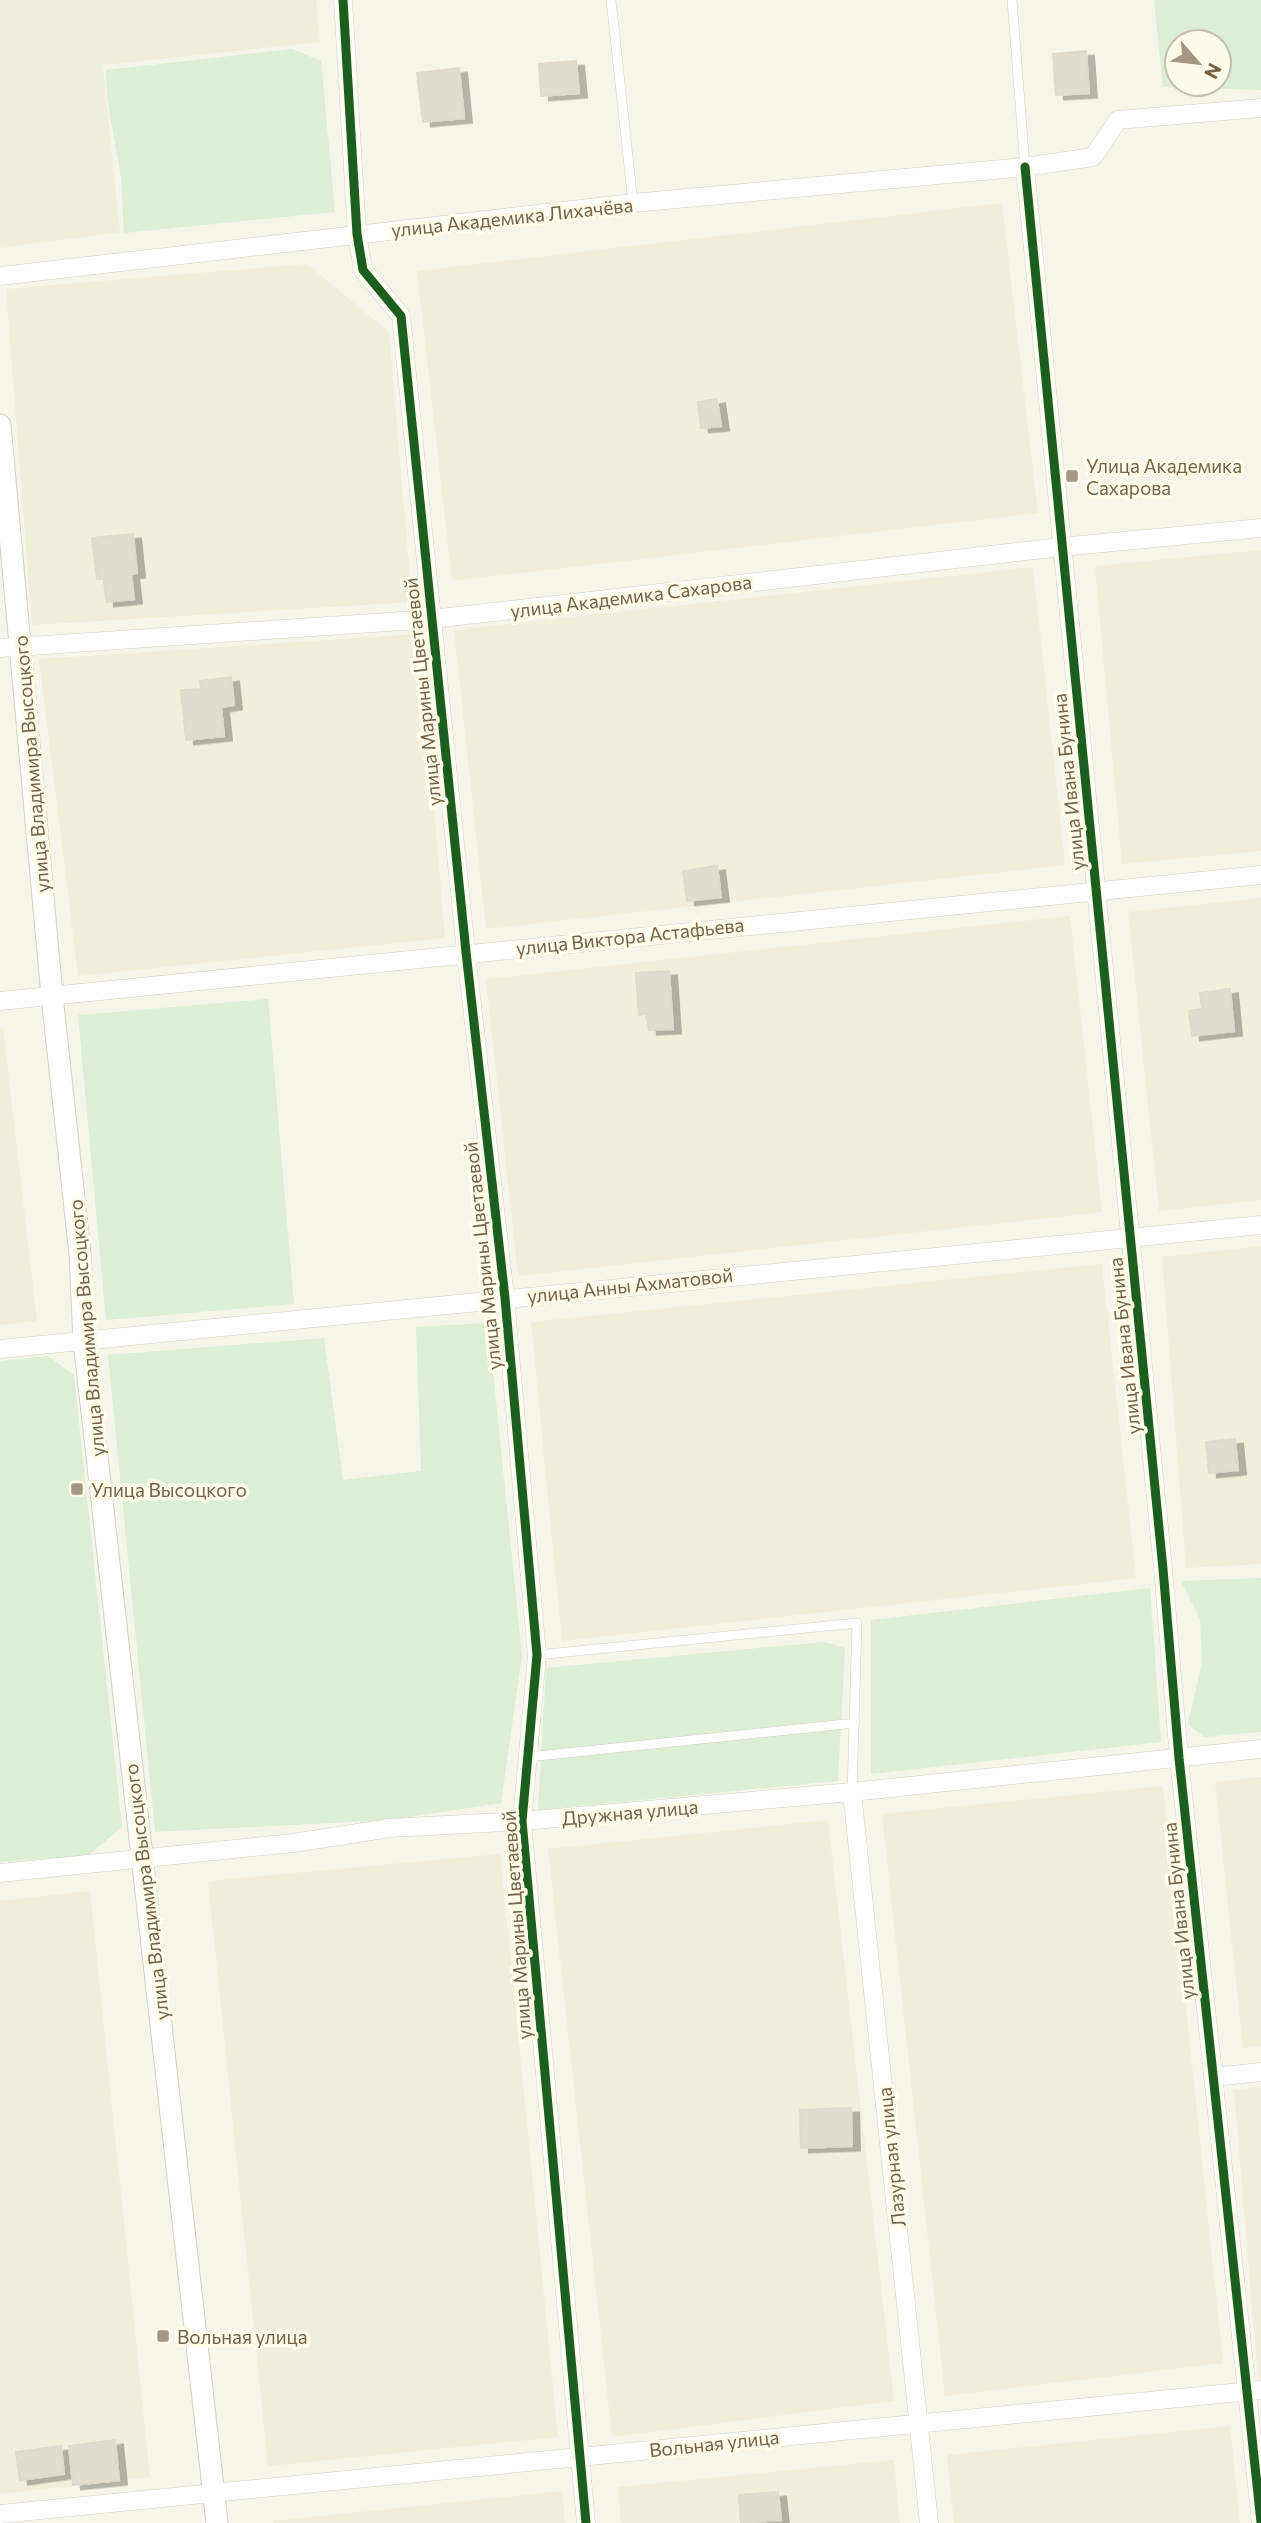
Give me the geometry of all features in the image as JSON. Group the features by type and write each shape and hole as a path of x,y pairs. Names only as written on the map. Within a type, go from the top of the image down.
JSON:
{"street":[{"name":"улица Марины Цветаевой","path":"343,0 357,234 363,270 401,316 466,952 505,1298 537,1655 522,1821 586,2523"},
{"name":"улица Академика Лихачёва","path":"0,276 633,203 1025,167 1093,157 1118,120 1261,108"},
{"name":"улица Ивана Бунина","path":"1025,167 1179,1758 1213,2077 1254,2390 1261,2522"},
{"name":"улица Владимира Высоцкого","path":"0,425 10,647 80,1254 84,1341 109,1545 140,1857 217,2523"},
{"name":"улица Академика Сахарова","path":"10,647 432,619 1061,547 1261,528"},
{"name":"улица Виктора Астафьева","path":"0,1001 1261,874"},
{"name":"улица Анны Ахматовой","path":"0,1349 1261,1225"},
{"name":"Дружная улица","path":"0,1873 293,1843 390,1828 522,1821 852,1792 1261,1749"},
{"name":"Лазурная улица","path":"852,1792 929,2523"},
{"path":"1213,2077 1261,2073"},
{"name":"Вольная улица","path":"0,2514 214,2495 579,2456 1254,2390"}],"lane":[{"path":"611,0 633,203"},
{"path":"1012,0 1025,167"},
{"path":"537,1655 857,1623 852,1792"},
{"path":"528,1757 855,1723"}],"shaded area":[{"path":"0,0 316,0 320,42 103,65 120,232 0,248"},
{"path":"1002,203 1038,513 452,581 417,271"},
{"path":"307,264 389,332 412,602 32,625 6,289"},
{"path":"1261,550 1261,851 1122,864 1095,566"},
{"path":"1033,567 1065,865 486,929 454,630"},
{"path":"419,634 445,938 78,976 39,659"},
{"path":"1261,898 1261,1200 1159,1211 1128,912"},
{"path":"1070,916 1102,1212 518,1276 486,979"},
{"path":"0,1028 3,1028 37,1321 0,1325"},
{"path":"1261,1246 1261,1564 1186,1568 1162,1257"},
{"path":"1102,1264 1136,1578 562,1641 531,1322"},
{"path":"1261,1777 1261,2046 1243,2048 1215,1782"},
{"path":"1163,1786 1223,2363 945,2396 882,1814"},
{"path":"828,1820 894,2401 612,2437 548,1849"},
{"path":"500,1854 558,2437 268,2466 208,1881"},
{"path":"90,1891 150,2477 0,2494 0,1901"},
{"path":"1261,2087 1261,2379 1258,2380 1234,2090"},
{"path":"1230,2426 1240,2523 954,2523 947,2455"},
{"path":"894,2460 900,2523 621,2523 618,2487"},
{"path":"562,2491 565,2523 273,2523 273,2521"}],"green space":[{"path":"1154,0 1261,0 1261,90 1233,89 1233,28 1163,28 1163,87"},
{"path":"292,49 321,61 335,212 124,233 121,178 107,97 106,70"},
{"path":"268,999 294,1304 106,1320 78,1015"},
{"path":"488,1323 522,1655 501,1803 389,1820 155,1832 108,1355 324,1338 343,1480 421,1471 416,1327"},
{"path":"48,1356 74,1375 122,1827 88,1856 0,1862 0,1361"},
{"path":"1261,1578 1261,1732 1204,1737 1188,1724 1202,1662 1200,1619 1181,1581"},
{"path":"1150,1588 1161,1742 871,1774 871,1620"},
{"path":"824,1642 845,1648 838,1781 538,1810 546,1668"}],"building":[{"path":"1086,51 1089,93 1056,95 1053,54"},
{"path":"576,61 579,93 541,96 539,64"},
{"path":"459,68 464,118 423,122 417,73"},
{"path":"717,399 721,426 701,428 698,402"},
{"path":"133,534 137,573 131,574 134,599 106,602 104,579 97,579 92,538"},
{"path":"231,677 234,705 221,707 224,736 186,740 181,690 201,689 200,681"},
{"path":"717,866 721,897 687,901 683,871"},
{"path":"669,971 673,1029 649,1030 647,1014 639,1015 636,973"},
{"path":"1230,989 1234,1031 1192,1036 1189,1011 1202,1009 1200,993"},
{"path":"1235,1439 1238,1470 1209,1473 1206,1442"},
{"path":"851,2108 852,2146 801,2148 800,2110"},
{"path":"115,2440 119,2480 73,2485 69,2446"},
{"path":"61,2446 64,2474 20,2480 16,2452"},
{"path":"778,2492 781,2520 741,2523 739,2495"}],"cycle path":[{"path":"343,0 357,234 363,270 401,316 466,952 505,1298 537,1655 522,1821 586,2523"},
{"path":"1025,167 1163,1569 1179,1758 1261,2522"}],"place":[{"name":"Улица Академика Сахарова","path":"1072,476"},
{"name":"Улица Высоцкого","path":"77,1489"},
{"name":"Вольная улица","path":"163,2336"}]}
